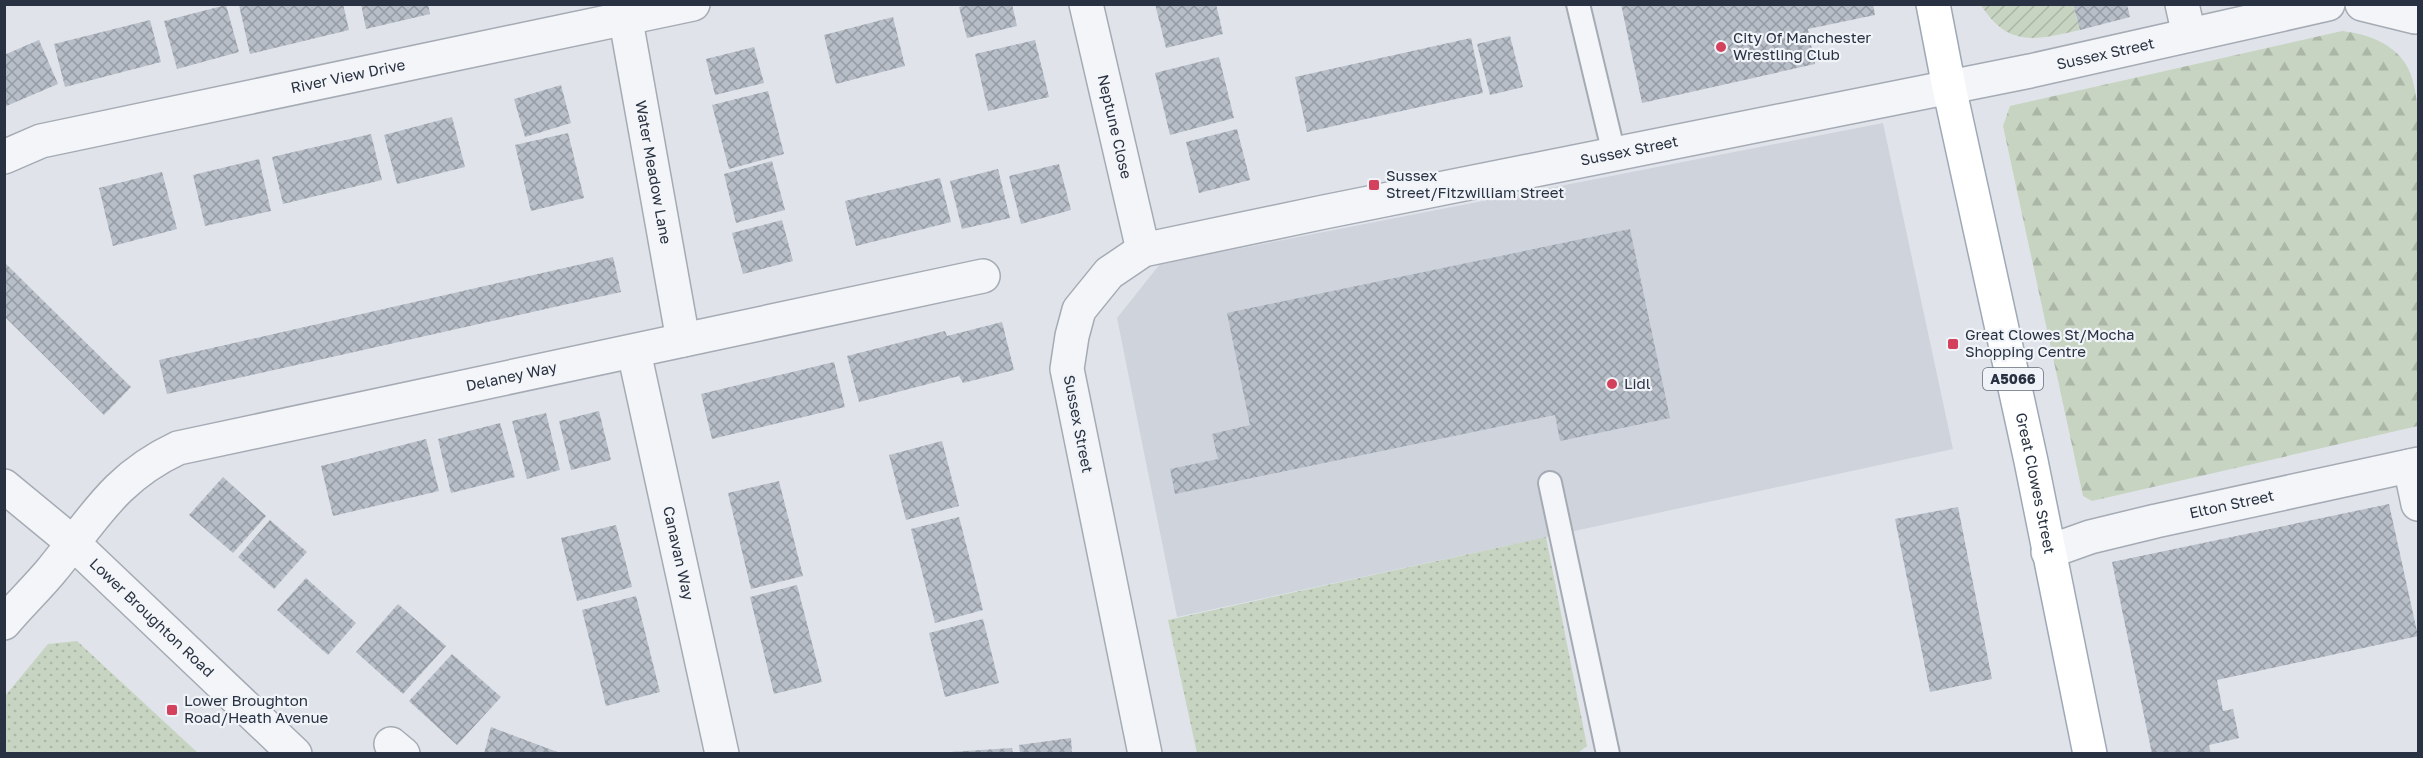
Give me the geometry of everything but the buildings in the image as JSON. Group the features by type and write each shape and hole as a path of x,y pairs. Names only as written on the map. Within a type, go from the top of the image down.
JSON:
{"main road":[{"name":"Great Clowes Street","path":"1933,4 1948,87 1995,291 2090,753"}],"street":[{"name":"River View Drive","path":"4,157 41,141 624,12 693,4"},
{"name":"Neptune Close","path":"1086,4 1143,250"},
{"name":"Sussex Street","path":"1145,753 1067,369 1079,310 1108,273 1143,250 2030,71 2185,20 2328,4"},
{"path":"2362,4 2417,18"},
{"name":"Water Meadow Lane","path":"624,12 683,340"},
{"name":"Delaney Way","path":"4,623 51,571 72,542 127,479 155,459 178,448 983,276"},
{"name":"Canavan Way","path":"634,352 722,753"},
{"path":"2414,465 2418,504"},
{"name":"Elton Street","path":"2048,552 2090,537 2156,521 2414,465"},
{"name":"Lower Broughton Road","path":"4,486 72,542 295,753"}],"lane":[{"path":"1578,4 1614,154"},
{"path":"1550,483 1608,753"}],"shaded area":[{"path":"1883,123 1953,449 1177,617 1117,318 1160,264"}],"green space":[{"path":"1981,5 2073,5 2080,30 2036,38 2024,37 2002,28 1991,19"},
{"path":"2342,31 2374,39 2400,56 2411,75 2418,108 2418,426 2092,501 2083,496 2003,126 2010,106"},
{"path":"1546,537 1587,746 1578,753 1197,753 1168,620"},
{"path":"77,641 198,753 5,753 5,696 48,644"}],"place":[{"name":"City Of Manchester Wrestling Club","path":"1721,47"},
{"name":"Sussex Street/Fitzwilliam Street","path":"1374,185"},
{"name":"Great Clowes St/Mocha Shopping Centre","path":"1953,344"},
{"name":"Lidl","path":"1612,384"},
{"name":"Lower Broughton Road/Heath Avenue","path":"172,710"}]}
